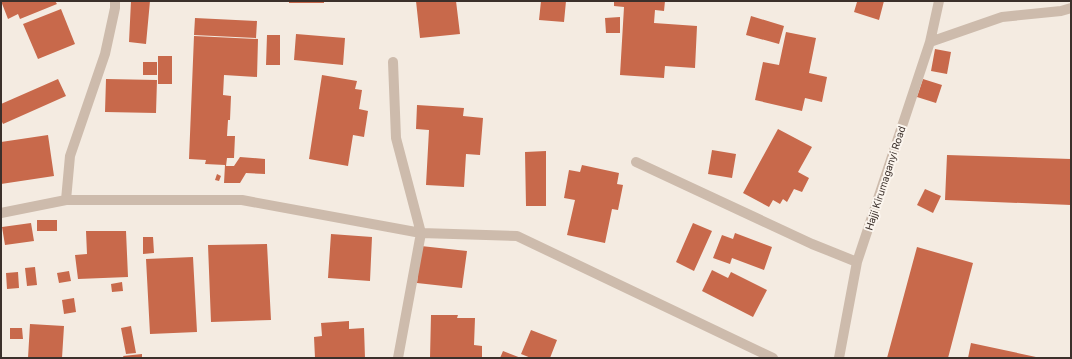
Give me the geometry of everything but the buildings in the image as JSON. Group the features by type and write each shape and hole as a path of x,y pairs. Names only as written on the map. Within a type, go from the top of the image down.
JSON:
{"street":[{"path":"66,200 70,156 105,54 115,8 115,1"},
{"name":"Hajji Kirumaganyi Road","path":"839,358 857,262 930,42 939,1"},
{"path":"930,42 1002,17 1060,11 1071,8"},
{"path":"394,62 396,138 421,233 398,358"},
{"path":"636,162 812,244 857,262"},
{"path":"1,213 66,200 242,200 421,233 517,236 773,358"}]}
